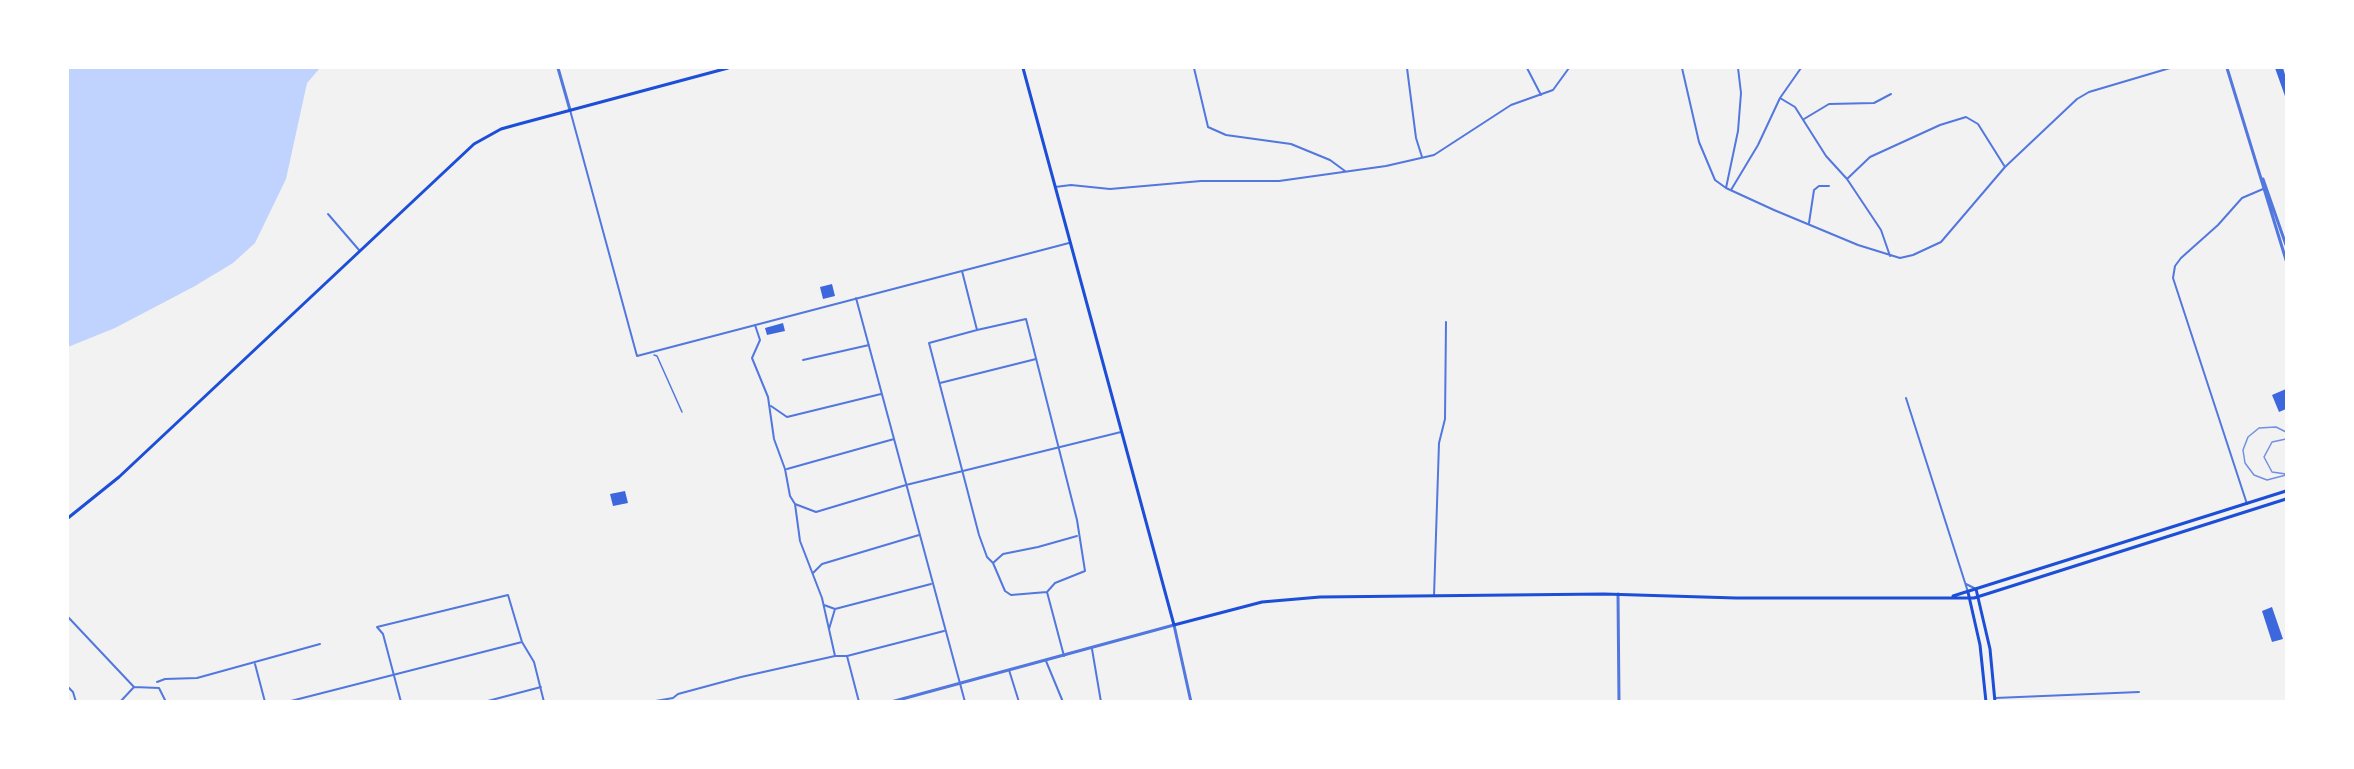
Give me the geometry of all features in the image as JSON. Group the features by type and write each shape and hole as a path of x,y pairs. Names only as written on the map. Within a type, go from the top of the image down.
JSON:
{"main road":[{"path":"68,518 119,477 474,144 501,129 728,68"},
{"path":"1023,68 1174,625 1277,600 1618,594 1736,598 1979,597 2286,499"},
{"path":"1952,597 2286,491"},
{"path":"2247,504 2249,511"},
{"path":"1976,589 1990,649 1995,700"},
{"path":"1968,592 1980,645 1986,702"}],"street":[{"path":"558,68 637,357 1070,242"},
{"path":"1194,68 1208,127 1226,135 1291,144 1330,160 1345,171"},
{"path":"1407,68 1416,138 1422,157"},
{"path":"1527,68 1541,95"},
{"path":"1055,187 1071,185 1110,189 1201,181 1279,181 1386,166 1434,155 1511,105 1541,95 1559,85 1569,68"},
{"path":"1682,68 1699,142 1708,169 1715,180 1730,190 1858,245 1890,256 1913,255 1941,243 2005,167 2077,99 2089,92 2170,68"},
{"path":"1726,188 1738,131 1741,93 1738,68"},
{"path":"1730,190 1758,145 1780,98 1801,68"},
{"path":"2227,68 2286,245"},
{"path":"1804,119 1829,104 1874,103 1891,94"},
{"path":"1780,98 1795,107 1826,156 1847,179 1881,230 1890,256"},
{"path":"1847,179 1870,157 1940,125 1966,117 1978,124 2005,167"},
{"path":"2261,175 2263,189 2286,258"},
{"path":"1809,224 1814,190 1819,186 1829,186"},
{"path":"2263,189 2269,193"},
{"path":"2247,504 2173,278 2175,266 2181,258 2218,225 2242,198 2263,189"},
{"path":"328,214 359,250"},
{"path":"962,271 977,330"},
{"path":"856,298 931,584 965,702"},
{"path":"1026,319 1036,359 1077,520 1085,571 1055,583 1047,592 1011,595 1005,591 993,563 987,557 929,343 1026,319"},
{"path":"1434,596 1439,443 1445,419 1446,322"},
{"path":"755,325 760,340 752,358 765,386 774,439 785,470 790,496 795,504 800,541 824,605 835,656"},
{"path":"803,360 869,345"},
{"path":"654,355 657,356 682,412"},
{"path":"940,383 1036,359"},
{"path":"770,406 787,417 882,394"},
{"path":"1906,398 1968,592"},
{"path":"795,504 816,512 906,485 1121,432"},
{"path":"785,470 894,440"},
{"path":"812,573 822,564 919,535"},
{"path":"993,563 1003,554 1038,548 1078,535"},
{"path":"824,605 835,609 931,584"},
{"path":"1966,584 1976,589"},
{"path":"1047,592 1064,656"},
{"path":"1618,594 1619,702"},
{"path":"401,702 382,634 377,627 508,595 522,642 534,662 544,702"},
{"path":"828,630 835,609"},
{"path":"68,617 134,687 159,688 166,702"},
{"path":"891,702 1174,625 1191,702"},
{"path":"650,702 673,700 730,680 835,656 847,656 944,631"},
{"path":"287,702 522,642"},
{"path":"157,682 165,679 197,678 255,664 320,644"},
{"path":"1092,649 1101,702"},
{"path":"847,656 859,702"},
{"path":"1046,661 1063,702"},
{"path":"255,664 265,702"},
{"path":"1009,670 1019,702"},
{"path":"68,687 76,702"},
{"path":"120,702 134,687"},
{"path":"484,702 541,687"},
{"path":"1995,700 2139,692"}],"water":[{"path":"68,68 320,68 307,83 286,179 255,243 233,263 195,286 115,328 68,347"}],"building":[{"path":"2275,68 2283,68 2286,78 2286,99"},
{"path":"832,284 835,296 823,299 820,287"},
{"path":"783,323 785,331 767,335 765,328"},
{"path":"2286,389 2286,409 2279,412 2272,395"},
{"path":"625,491 628,503 613,506 610,494"},
{"path":"2272,607 2283,639 2272,642 2262,611"}],"tram line":[{"path":"2286,432 2276,427 2259,428 2248,437 2243,450 2245,463 2254,475 2267,480 2286,475"},
{"path":"2286,439 2272,442 2264,457 2272,472 2286,474"}]}
